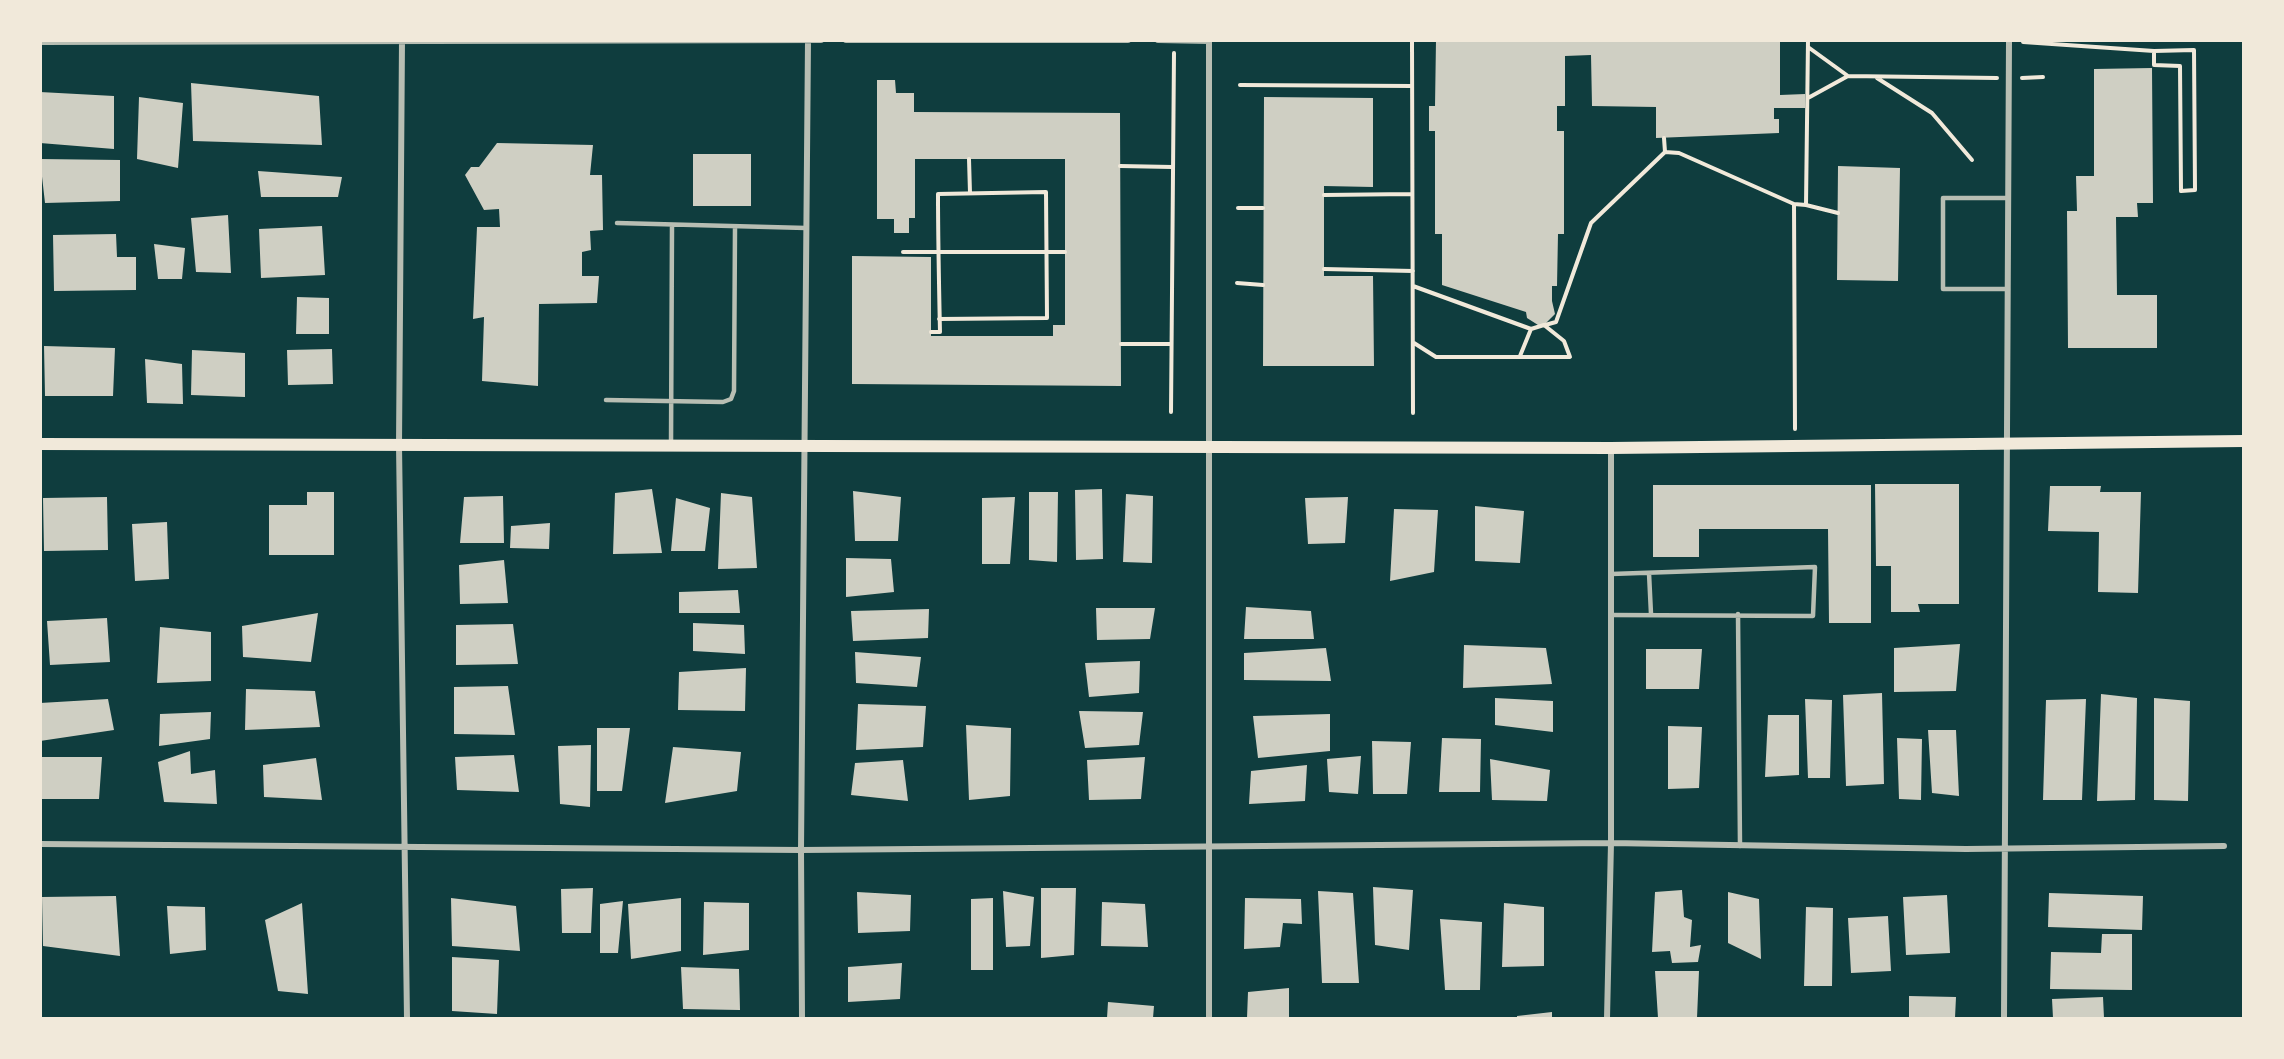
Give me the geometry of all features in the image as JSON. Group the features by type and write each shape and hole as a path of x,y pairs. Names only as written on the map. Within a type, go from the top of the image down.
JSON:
{"main road":[{"path":"40,444 805,444 1611,448 2244,441"}],"street":[{"path":"40,42 820,40"},
{"path":"846,40 1128,40"},
{"path":"1158,40 1209,41 1208,446 1211,848 1209,1018"},
{"path":"402,41 399,445 407,1018"},
{"path":"802,1018 801,850 808,41"},
{"path":"2004,1018 2009,41"},
{"path":"1607,1018 1611,843 1611,448"},
{"path":"40,844 406,849 801,850 1611,843 2006,848 2224,846"}],"lane":[{"path":"2008,198 1943,198 1943,289 2008,289"},
{"path":"617,223 735,228 806,228"},
{"path":"671,445 672,225"},
{"path":"606,400 671,403 723,402 731,399 734,391 735,228"},
{"path":"1611,574 1815,567 1813,616 1611,615"},
{"path":"1649,573 1651,614"},
{"path":"1738,614 1740,846"}],"path":[{"path":"1412,40 1413,412"},
{"path":"1806,205 1808,40"},
{"path":"1171,412 1174,41"},
{"path":"2009,41 2154,51 2194,50 2195,190 2181,191 2180,66 2154,65 2154,51"},
{"path":"1808,47 1848,76"},
{"path":"1808,98 1848,76 2043,77"},
{"path":"1876,77 1932,113 1972,160"},
{"path":"1240,85 1412,86"},
{"path":"1664,138 1665,152"},
{"path":"1413,286 1531,329 1556,322 1591,223 1665,152 1679,153 1794,204 1838,213"},
{"path":"969,159 970,194"},
{"path":"1120,166 1172,167"},
{"path":"931,332 940,332 939,319 938,252 938,194 1046,192 1047,318 939,319"},
{"path":"1324,195 1411,195"},
{"path":"1794,204 1795,446"},
{"path":"1238,208 1263,208"},
{"path":"903,252 1065,252"},
{"path":"1324,269 1413,271"},
{"path":"1237,283 1263,285"},
{"path":"1413,343 1436,357 1570,357 1564,341 1544,325"},
{"path":"1520,356 1531,329"},
{"path":"1121,344 1171,344"}],"building":[{"path":"1436,40 1780,40 1780,95 1805,94 1805,108 1774,108 1774,119 1779,119 1779,133 1656,138 1656,107 1592,106 1591,55 1565,56 1565,106 1557,106 1557,131 1564,131 1564,234 1558,234 1557,286 1552,286 1555,314 1544,325 1538,325 1527,318 1526,312 1442,285 1442,234 1435,234 1435,131 1429,131 1429,106 1435,106"},
{"path":"2152,68 2153,203 2137,203 2138,217 2116,217 2117,295 2157,295 2157,348 2068,348 2067,211 2077,211 2076,176 2094,176 2094,69"},
{"path":"877,80 895,80 896,93 914,93 914,112 1120,113 1121,386 852,384 852,256 931,257 931,336 1053,336 1053,325 1065,325 1065,159 915,159 915,218 909,218 909,233 894,233 894,219 877,219"},
{"path":"191,83 319,96 322,145 193,141"},
{"path":"40,92 114,96 114,149 40,143"},
{"path":"139,97 183,103 178,168 137,159"},
{"path":"1264,97 1373,98 1373,187 1324,186 1324,276 1373,276 1374,366 1263,366"},
{"path":"497,143 593,145 590,175 602,175 603,230 590,231 591,250 582,252 582,276 599,276 597,303 539,304 538,386 482,381 484,317 473,319 477,227 500,227 499,209 484,210 465,175 471,167 479,167"},
{"path":"693,154 751,154 751,206 693,206"},
{"path":"40,159 120,160 120,201 45,203"},
{"path":"1838,166 1900,168 1898,281 1837,280"},
{"path":"258,171 342,177 338,197 261,197"},
{"path":"228,215 231,273 196,272 191,218"},
{"path":"322,226 325,275 261,278 259,229"},
{"path":"116,234 117,257 136,257 136,290 54,291 53,235"},
{"path":"154,244 185,248 182,279 158,279"},
{"path":"297,297 329,298 329,334 296,334"},
{"path":"44,346 115,348 113,396 45,396"},
{"path":"332,349 333,384 288,385 287,350"},
{"path":"192,350 245,353 245,397 191,395"},
{"path":"145,359 182,364 183,404 147,403"},
{"path":"1875,484 1959,484 1959,604 1918,604 1920,612 1891,612 1891,566 1876,566"},
{"path":"1653,485 1871,485 1871,623 1829,623 1828,529 1699,529 1699,557 1653,557"},
{"path":"2050,486 2101,486 2100,492 2141,492 2138,593 2098,592 2099,532 2048,531"},
{"path":"652,489 662,553 613,554 615,493"},
{"path":"1102,489 1103,559 1076,560 1075,490"},
{"path":"853,491 901,497 898,541 855,541"},
{"path":"307,492 334,492 334,555 269,555 269,505 307,505"},
{"path":"1029,492 1058,492 1057,562 1029,560"},
{"path":"721,493 752,497 757,568 718,569"},
{"path":"1126,494 1153,496 1152,563 1123,562"},
{"path":"503,496 504,543 460,543 464,497"},
{"path":"107,497 108,550 44,551 43,498"},
{"path":"1015,497 1010,564 982,564 982,498"},
{"path":"1348,497 1345,543 1308,544 1305,498"},
{"path":"676,498 710,508 705,551 671,551"},
{"path":"1475,506 1524,511 1520,563 1475,561"},
{"path":"1394,509 1438,510 1434,572 1390,581"},
{"path":"167,522 169,579 135,581 132,524"},
{"path":"550,523 549,549 510,548 511,526"},
{"path":"846,558 891,559 894,592 846,597"},
{"path":"504,560 508,603 460,604 459,565"},
{"path":"738,590 740,613 679,613 679,592"},
{"path":"1246,607 1311,611 1314,639 1244,639"},
{"path":"1096,608 1155,608 1150,639 1097,640"},
{"path":"929,609 928,638 853,641 851,611"},
{"path":"318,613 311,662 243,657 242,626"},
{"path":"107,618 110,662 50,665 47,621"},
{"path":"693,623 744,625 745,654 693,651"},
{"path":"513,624 518,664 456,665 456,625"},
{"path":"160,627 211,632 211,681 157,683"},
{"path":"1960,644 1956,691 1894,692 1894,648"},
{"path":"1464,645 1546,648 1552,684 1463,688"},
{"path":"1326,648 1331,681 1244,680 1244,653"},
{"path":"1646,649 1702,649 1699,689 1646,689"},
{"path":"855,652 921,657 917,687 856,683"},
{"path":"1140,661 1139,693 1089,697 1085,663"},
{"path":"746,668 745,711 678,710 679,672"},
{"path":"508,686 515,735 454,734 454,687"},
{"path":"246,689 315,691 320,727 245,730"},
{"path":"1882,693 1884,784 1846,786 1843,695"},
{"path":"2101,694 2137,698 2135,800 2097,801"},
{"path":"1495,698 1553,701 1553,732 1495,725"},
{"path":"2154,698 2190,701 2188,801 2154,800"},
{"path":"108,699 114,730 40,741 40,703"},
{"path":"1805,699 1832,700 1830,778 1808,778"},
{"path":"2086,699 2082,800 2043,800 2046,700"},
{"path":"858,704 926,706 923,747 856,750"},
{"path":"1079,711 1143,712 1139,745 1085,748"},
{"path":"211,712 210,739 159,746 160,714"},
{"path":"1330,714 1330,751 1258,758 1253,716"},
{"path":"1768,715 1799,715 1799,775 1765,777"},
{"path":"966,725 1011,728 1010,796 969,800"},
{"path":"1668,726 1702,727 1699,788 1668,789"},
{"path":"597,728 630,728 622,791 597,791"},
{"path":"1928,730 1956,730 1959,796 1932,793"},
{"path":"1442,738 1481,739 1480,792 1439,792"},
{"path":"1897,738 1922,739 1921,800 1899,799"},
{"path":"1372,741 1411,742 1407,794 1373,794"},
{"path":"591,745 590,807 560,804 558,746"},
{"path":"673,747 741,752 737,791 665,803"},
{"path":"190,751 191,774 215,770 217,804 164,802 158,762"},
{"path":"514,755 519,792 457,790 455,757"},
{"path":"1361,756 1358,794 1329,792 1327,759"},
{"path":"41,757 102,757 99,799 40,799"},
{"path":"1145,757 1141,799 1089,800 1087,760"},
{"path":"316,758 322,800 264,797 263,765"},
{"path":"1490,759 1550,770 1547,801 1492,800"},
{"path":"903,760 908,801 851,795 855,763"},
{"path":"1307,765 1305,801 1249,804 1251,771"},
{"path":"1373,887 1413,890 1409,950 1375,945"},
{"path":"593,888 591,933 562,933 561,889"},
{"path":"1041,888 1076,888 1074,955 1041,958"},
{"path":"1682,890 1684,917 1692,920 1690,947 1701,945 1698,962 1672,963 1670,951 1652,952 1655,892"},
{"path":"1003,891 1034,897 1030,946 1006,947"},
{"path":"1318,891 1353,893 1359,983 1322,983"},
{"path":"857,892 911,895 910,931 858,933"},
{"path":"1728,892 1759,899 1761,959 1728,943"},
{"path":"2049,893 2143,896 2142,930 2048,927"},
{"path":"1947,895 1950,953 1906,955 1903,897"},
{"path":"116,896 120,956 43,946 42,897"},
{"path":"451,898 516,906 520,951 452,946"},
{"path":"681,898 681,951 631,959 628,904"},
{"path":"993,898 993,970 971,970 971,899"},
{"path":"1245,898 1301,899 1302,924 1283,923 1280,947 1244,949"},
{"path":"623,901 618,953 600,953 600,904"},
{"path":"704,902 749,903 749,950 703,955"},
{"path":"1102,902 1145,904 1148,947 1101,946"},
{"path":"302,903 308,994 278,991 265,920"},
{"path":"1504,903 1544,907 1544,966 1502,967"},
{"path":"167,906 205,907 206,950 170,954"},
{"path":"1806,907 1833,908 1832,986 1804,986"},
{"path":"1888,916 1891,971 1851,973 1848,918"},
{"path":"1440,919 1482,922 1480,990 1445,990"},
{"path":"2102,934 2132,934 2132,990 2050,989 2051,952 2101,953"},
{"path":"452,957 499,960 497,1014 452,1011"},
{"path":"902,963 900,999 848,1002 848,967"},
{"path":"681,967 739,969 740,1010 683,1009"},
{"path":"1655,971 1699,971 1697,1018 1658,1018"},
{"path":"1289,988 1289,1018 1247,1018 1248,992"},
{"path":"1909,996 1956,997 1955,1018 1909,1018"},
{"path":"2103,997 2104,1018 2053,1018 2052,999"},
{"path":"1108,1002 1154,1006 1153,1018 1107,1018"},
{"path":"1552,1012 1552,1018 1517,1018 1517,1016"}]}
